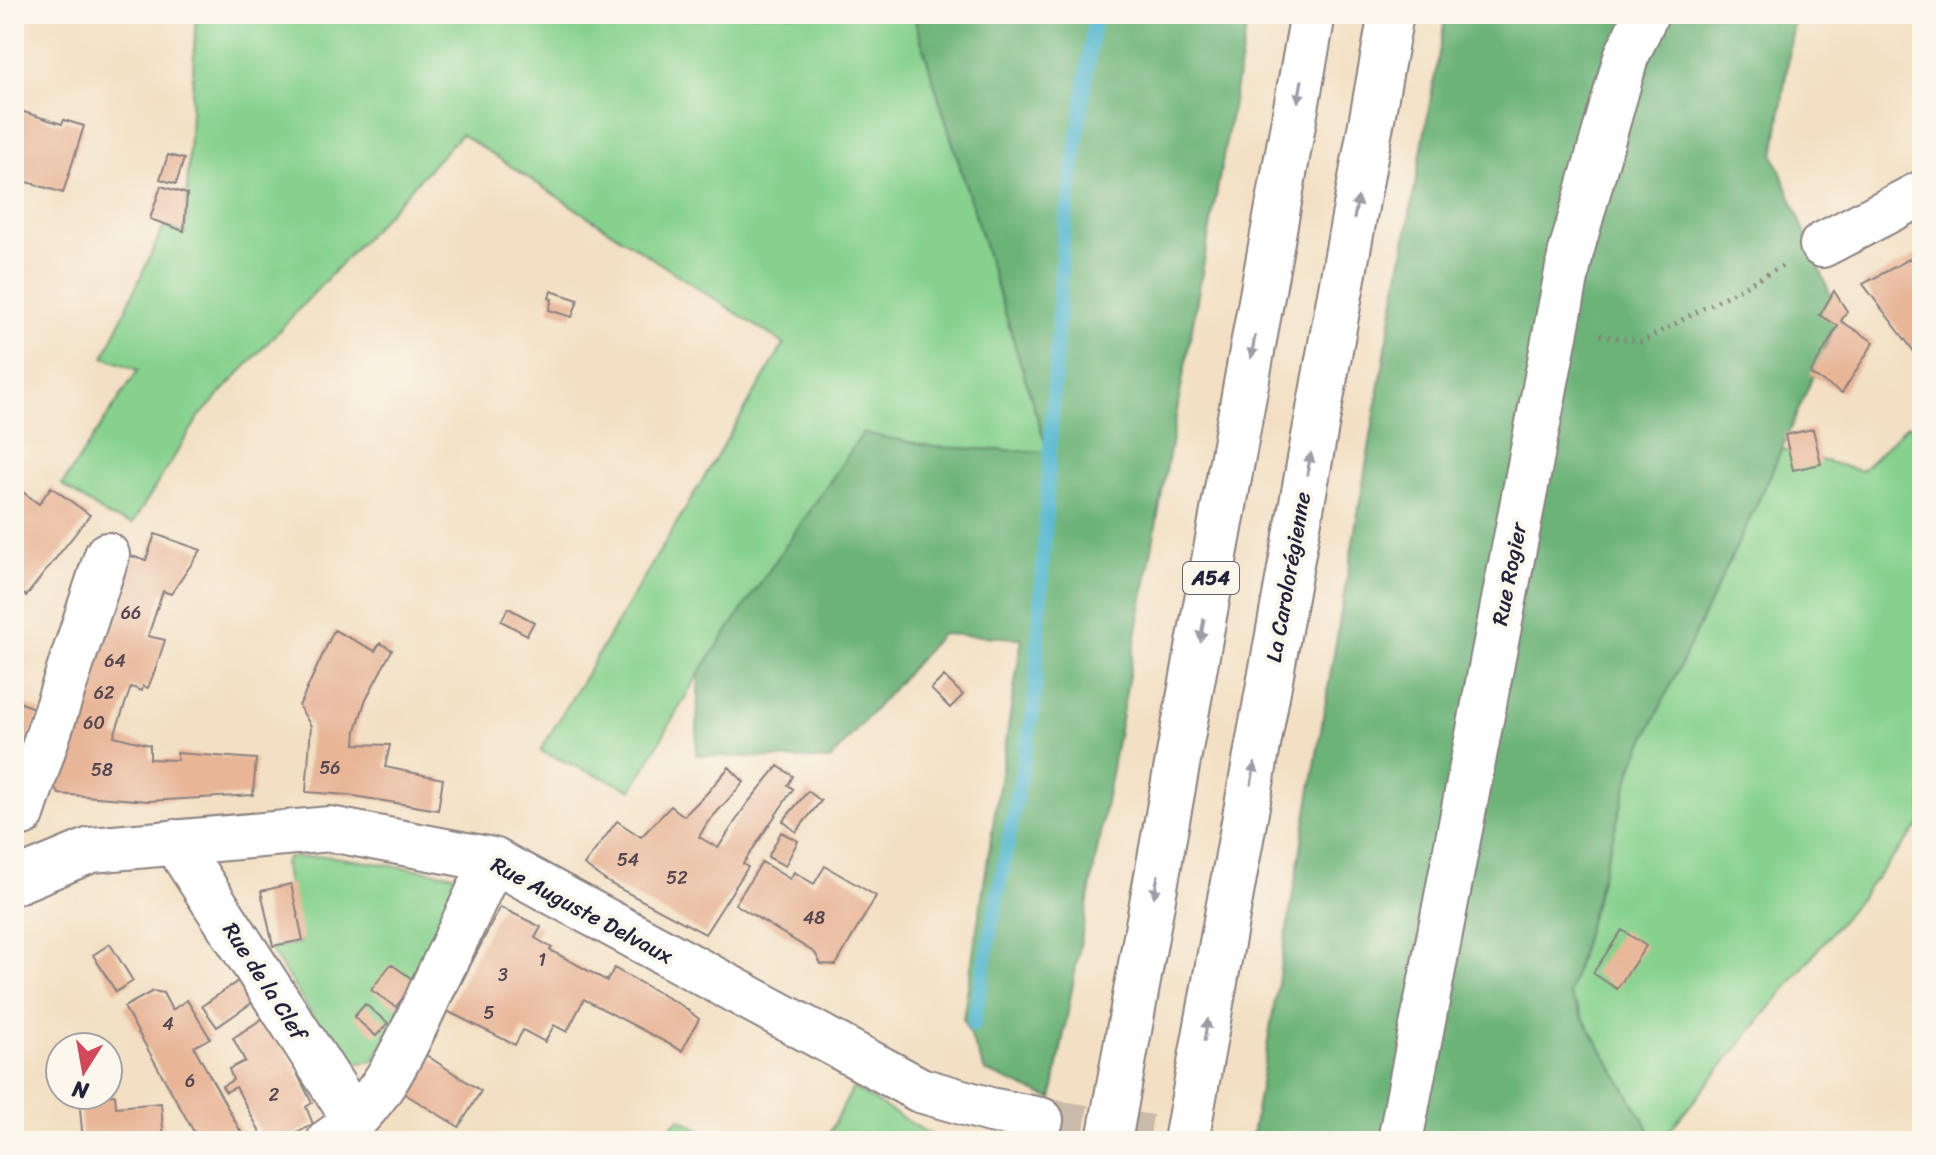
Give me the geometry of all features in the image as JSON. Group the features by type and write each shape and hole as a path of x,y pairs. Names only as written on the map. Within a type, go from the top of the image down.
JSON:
{"main road":[{"name":"A54","path":"1109,1141 1313,14"},
{"name":"La Carolorégienne","path":"1186,1141 1391,14"},
{"name":"Rue Rogier","path":"1400,1141 1571,252 1626,57 1646,14"},
{"path":"1822,245 1922,193"},
{"name":"Rue Auguste Delvaux","path":"91,850 61,840 18,812 107,555"},
{"name":"Rue Auguste Delvaux","path":"14,882 91,850 330,829 493,860 920,1090 990,1110 1041,1120"},
{"name":"Rue de la Clef","path":"175,842 342,1131 387,1080 406,1046 493,860"}],"path":[{"path":"1556,327 1641,342 1822,245"}],"green space":[{"path":"196,14 913,14 1048,453 934,447 863,433 699,673 632,790 540,751 784,344 461,134 199,417 132,524 108,516 62,485 138,370 104,357 164,226 185,233"},
{"path":"913,14 1249,14 1052,1099 985,1071 963,1019 1022,638 941,634 830,760 696,755 699,673 863,433 934,447 1048,452"},
{"path":"1446,14 1795,14 1774,156 1839,316 1766,485 1633,764 1569,994 1656,1141 1251,1141"},
{"path":"1908,425 1922,430 1922,822 1661,1141 1656,1141 1569,994 1633,764 1781,449 1861,471"},
{"path":"327,856 457,875 465,885 374,1061 359,1063 345,1058 318,1024 270,949 300,943 284,864 287,858"},
{"path":"853,1088 939,1140 939,1141 825,1141"},
{"path":"680,1118 718,1141 655,1141"}],"building":[{"path":"14,109 62,124 64,120 84,126 63,193 14,178"},
{"path":"168,155 184,159 176,184 160,179"},
{"path":"161,186 187,194 184,231 150,219"},
{"path":"1922,252 1922,362 1863,284"},
{"path":"551,291 578,300 572,317 549,310"},
{"path":"1834,291 1847,311 1841,321 1874,342 1842,393 1810,374 1838,326 1820,315"},
{"path":"1813,429 1821,464 1793,470 1785,435"},
{"path":"16,487 39,504 51,487 90,515 26,596 14,587"},
{"path":"155,534 201,550 171,594 163,591 148,636 165,640 157,665 148,688 143,686 142,691 131,687 114,736 150,745 150,759 177,760 177,753 256,759 253,795 148,801 59,794 51,781 127,555 146,560"},
{"path":"508,608 534,622 527,635 501,621"},
{"path":"334,630 375,651 380,643 392,650 366,699 355,744 390,745 385,767 443,779 438,810 348,795 306,792 311,726 299,706"},
{"path":"944,676 963,695 950,708 931,689"},
{"path":"19,702 41,711 14,770 14,715"},
{"path":"778,766 793,776 788,785 793,789 743,864 748,867 705,934 609,883 584,865 617,821 641,837 671,806 684,816 729,767 744,782 707,823 699,837 718,848 746,805"},
{"path":"808,791 821,801 796,832 783,821"},
{"path":"781,832 798,841 785,866 768,857"},
{"path":"762,862 790,879 794,872 814,884 825,866 876,896 836,965 821,964 815,953 735,904"},
{"path":"291,884 303,940 273,946 261,891"},
{"path":"500,907 541,927 535,938 552,948 550,950 607,981 614,968 684,1007 699,1019 682,1051 584,999 567,1032 554,1025 545,1042 523,1030 515,1045 447,1011"},
{"path":"1622,930 1646,946 1617,989 1593,973"},
{"path":"110,944 133,981 116,992 93,955"},
{"path":"391,964 415,981 396,1007 371,990"},
{"path":"241,979 256,1000 217,1027 202,1006"},
{"path":"153,991 163,993 172,1010 187,1000 210,1038 194,1047 246,1141 199,1141 124,1007"},
{"path":"365,1004 388,1023 376,1036 354,1017"},
{"path":"268,1015 312,1103 306,1107 313,1124 282,1141 265,1141 236,1087 226,1092 222,1086 233,1080 229,1069 245,1061 233,1038"},
{"path":"423,1053 481,1091 459,1127 400,1091"},
{"path":"161,1103 164,1141 83,1141 80,1111 124,1111 124,1106"}],"waterway":[{"path":"973,1025 1034,706 1063,242 1095,14"}],"tunnel":[{"path":"1041,1120 1177,1141"}]}
